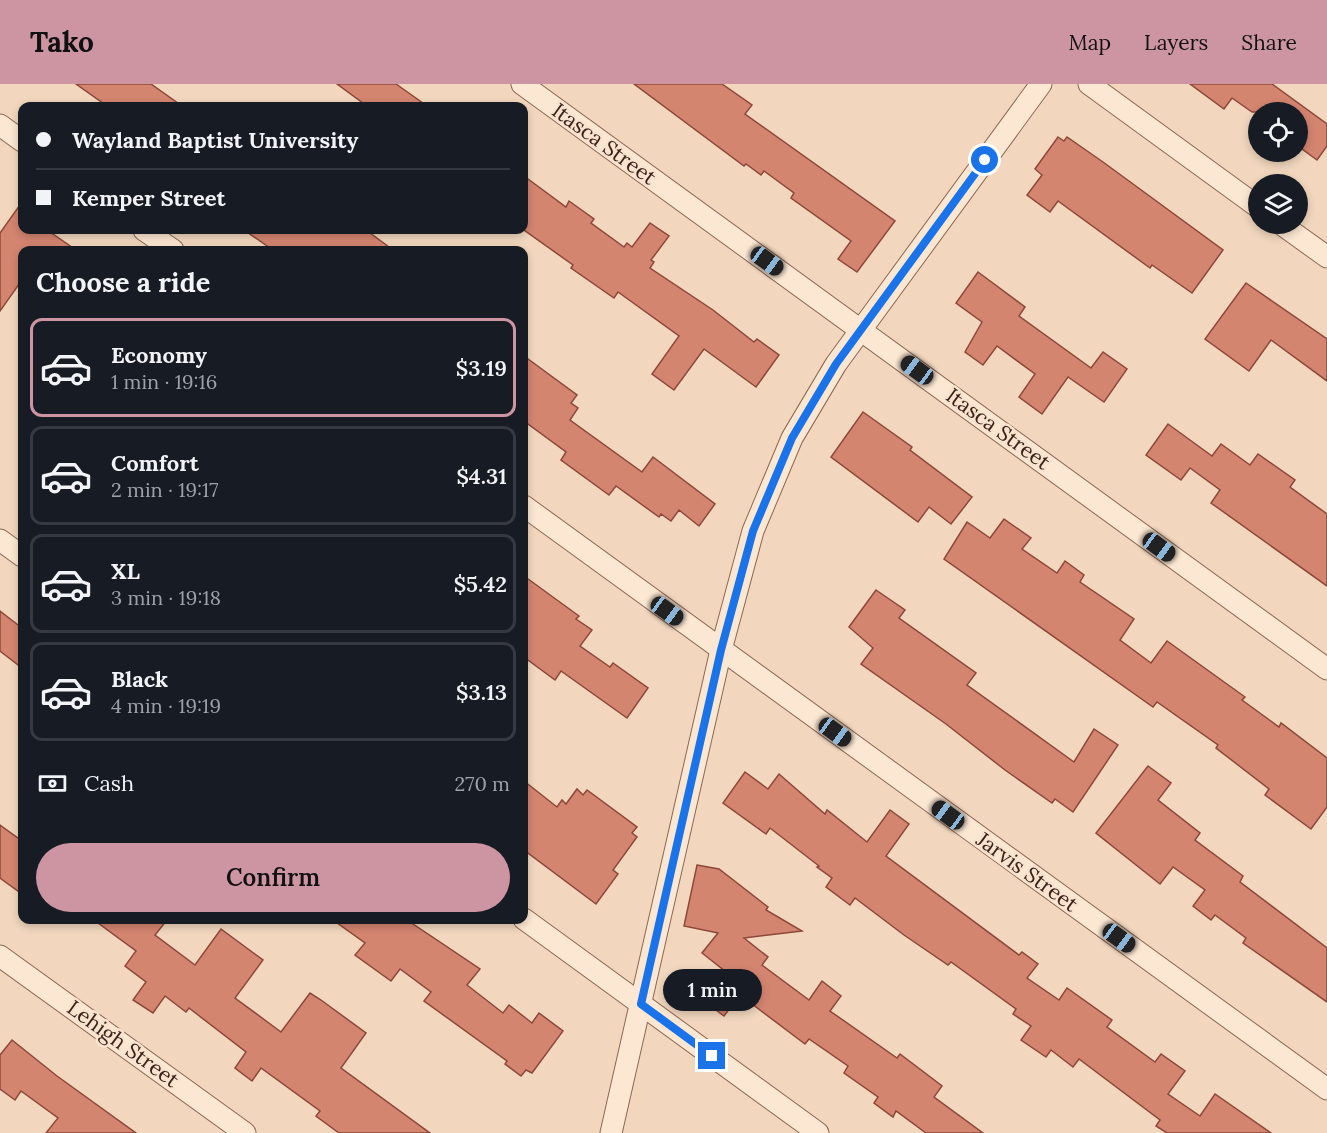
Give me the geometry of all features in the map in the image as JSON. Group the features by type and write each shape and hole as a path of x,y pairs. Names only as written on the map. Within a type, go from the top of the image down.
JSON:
{"street":[{"name":"Itasca Street","path":"522,84 1327,669"},
{"path":"611,1133 721,650 753,531 792,438 836,364 1041,84"},
{"path":"1089,84 1248,200"},
{"path":"0,124 18,138"},
{"path":"150,234 167,246"},
{"path":"1295,234 1327,257"},
{"name":"Jarvis Street","path":"528,509 1327,1089"},
{"path":"0,540 18,553"},
{"path":"528,922 818,1133"},
{"name":"Lehigh Street","path":"0,956 245,1133"}],"building":[{"path":"76,84 151,84 176,102 101,102"},
{"path":"337,84 396,84 421,102 362,102"},
{"path":"634,84 722,84 752,105 745,114 895,221 857,272 838,259 851,241 791,198 794,193 764,171 761,175 746,164 744,166"},
{"path":"1190,84 1272,84 1297,102 1248,102 1248,109 1232,98 1224,109"},
{"path":"1308,110 1327,124 1327,146 1317,160 1308,153"},
{"path":"1058,137 1064,141 1067,137 1223,250 1192,293 1152,265 1150,268 1058,201 1050,212 1027,195 1042,175 1035,169"},
{"path":"528,179 566,207 569,201 594,219 591,223 624,247 627,243 632,247 650,223 669,236 651,260 654,262 650,268 713,310 754,342 757,339 779,355 756,387 704,349 674,390 652,374 679,336 618,292 614,298 571,268 573,265 528,233"},
{"path":"18,208 18,234 53,234 70,246 18,246 18,286 0,311 0,233"},
{"path":"250,234 371,234 388,246 267,246"},
{"path":"978,272 1025,307 1019,316 1091,368 1103,352 1127,369 1104,402 1068,377 1042,414 1019,397 1035,374 997,346 983,365 965,352 982,322 956,303"},
{"path":"1246,283 1327,339 1327,381 1271,340 1249,371 1205,339"},
{"path":"528,359 577,395 571,403 578,408 570,420 642,472 653,457 715,504 699,526 679,510 671,521 661,514 659,517 616,486 609,495 561,460 566,452 528,424"},
{"path":"863,412 912,447 910,450 972,497 951,524 929,507 918,522 831,457"},
{"path":"1168,424 1212,456 1221,444 1250,465 1258,454 1295,480 1290,487 1327,514 1327,586 1211,503 1220,490 1190,468 1181,480 1146,455"},
{"path":"1004,519 1031,538 1022,549 1057,573 1065,561 1084,575 1080,582 1134,619 1120,640 1151,663 1167,641 1245,697 1242,700 1279,727 1281,723 1327,758 1327,807 1311,829 1265,795 1269,789 1216,748 1218,745 1157,702 1153,707 944,559 967,522 990,538"},
{"path":"528,579 579,616 576,619 592,630 580,646 610,667 613,663 648,688 627,718 561,671 555,680 528,660"},
{"path":"876,590 905,610 899,618 976,673 967,685 1074,762 1094,729 1118,745 1073,812 1055,799 1052,803 861,664 873,648 849,627"},
{"path":"0,611 18,625 18,665 0,651"},
{"path":"1148,766 1171,783 1158,800 1200,833 1195,840 1243,876 1240,882 1327,948 1327,1002 1243,943 1246,938 1215,915 1211,920 1193,906 1205,890 1173,867 1160,884 1096,833"},
{"path":"745,772 768,789 779,774 825,814 827,810 867,842 890,810 909,824 886,856 1019,955 1022,952 1038,964 1027,978 1059,1000 1067,988 1112,1020 1107,1027 1155,1062 1161,1054 1185,1071 1168,1094 1200,1116 1215,1094 1271,1133 1167,1133 1156,1126 1160,1120 1079,1059 1073,1067 1051,1050 1046,1057 1021,1040 1031,1026 1013,1014 1016,1009 951,962 948,965 904,935 855,898 850,905 826,887 832,878 817,867 819,866 770,828 766,834 723,803"},
{"path":"528,784 557,807 562,800 566,804 577,789 583,795 587,790 637,827 632,833 637,837 613,870 618,874 596,904 528,853"},
{"path":"0,825 18,838 18,891 0,878"},
{"path":"697,865 719,869 768,907 766,910 802,931 744,938 768,957 762,965 809,1000 822,981 841,996 830,1011 897,1058 900,1054 942,1086 934,1097 983,1133 926,1133 896,1111 893,1117 874,1103 878,1097 844,1073 848,1066 809,1039 805,1044 740,995 724,1016 704,1001 726,972 702,953 718,933 684,926"},
{"path":"99,924 164,924 155,935 195,965 221,929 263,960 235,998 281,1032 310,993 321,1000 366,1033 341,1068 430,1133 339,1133 316,1116 320,1111 261,1068 252,1081 235,1068 246,1052 189,1008 186,1012 165,996 153,1013 133,1000 146,982 125,966 136,951"},
{"path":"339,924 413,924 480,969 467,985 503,1013 509,1005 532,1023 539,1013 563,1031 532,1073 526,1070 521,1076 505,1064 507,1061 424,1001 431,992 400,969 391,981 355,955 365,943"},
{"path":"12,1040 57,1076 136,1133 46,1133 58,1118 21,1091 15,1100 0,1089 0,1055"}],"route":[{"path":"712,1056 641,1004 721,650 753,531 792,438 836,364 985,160"}]}
